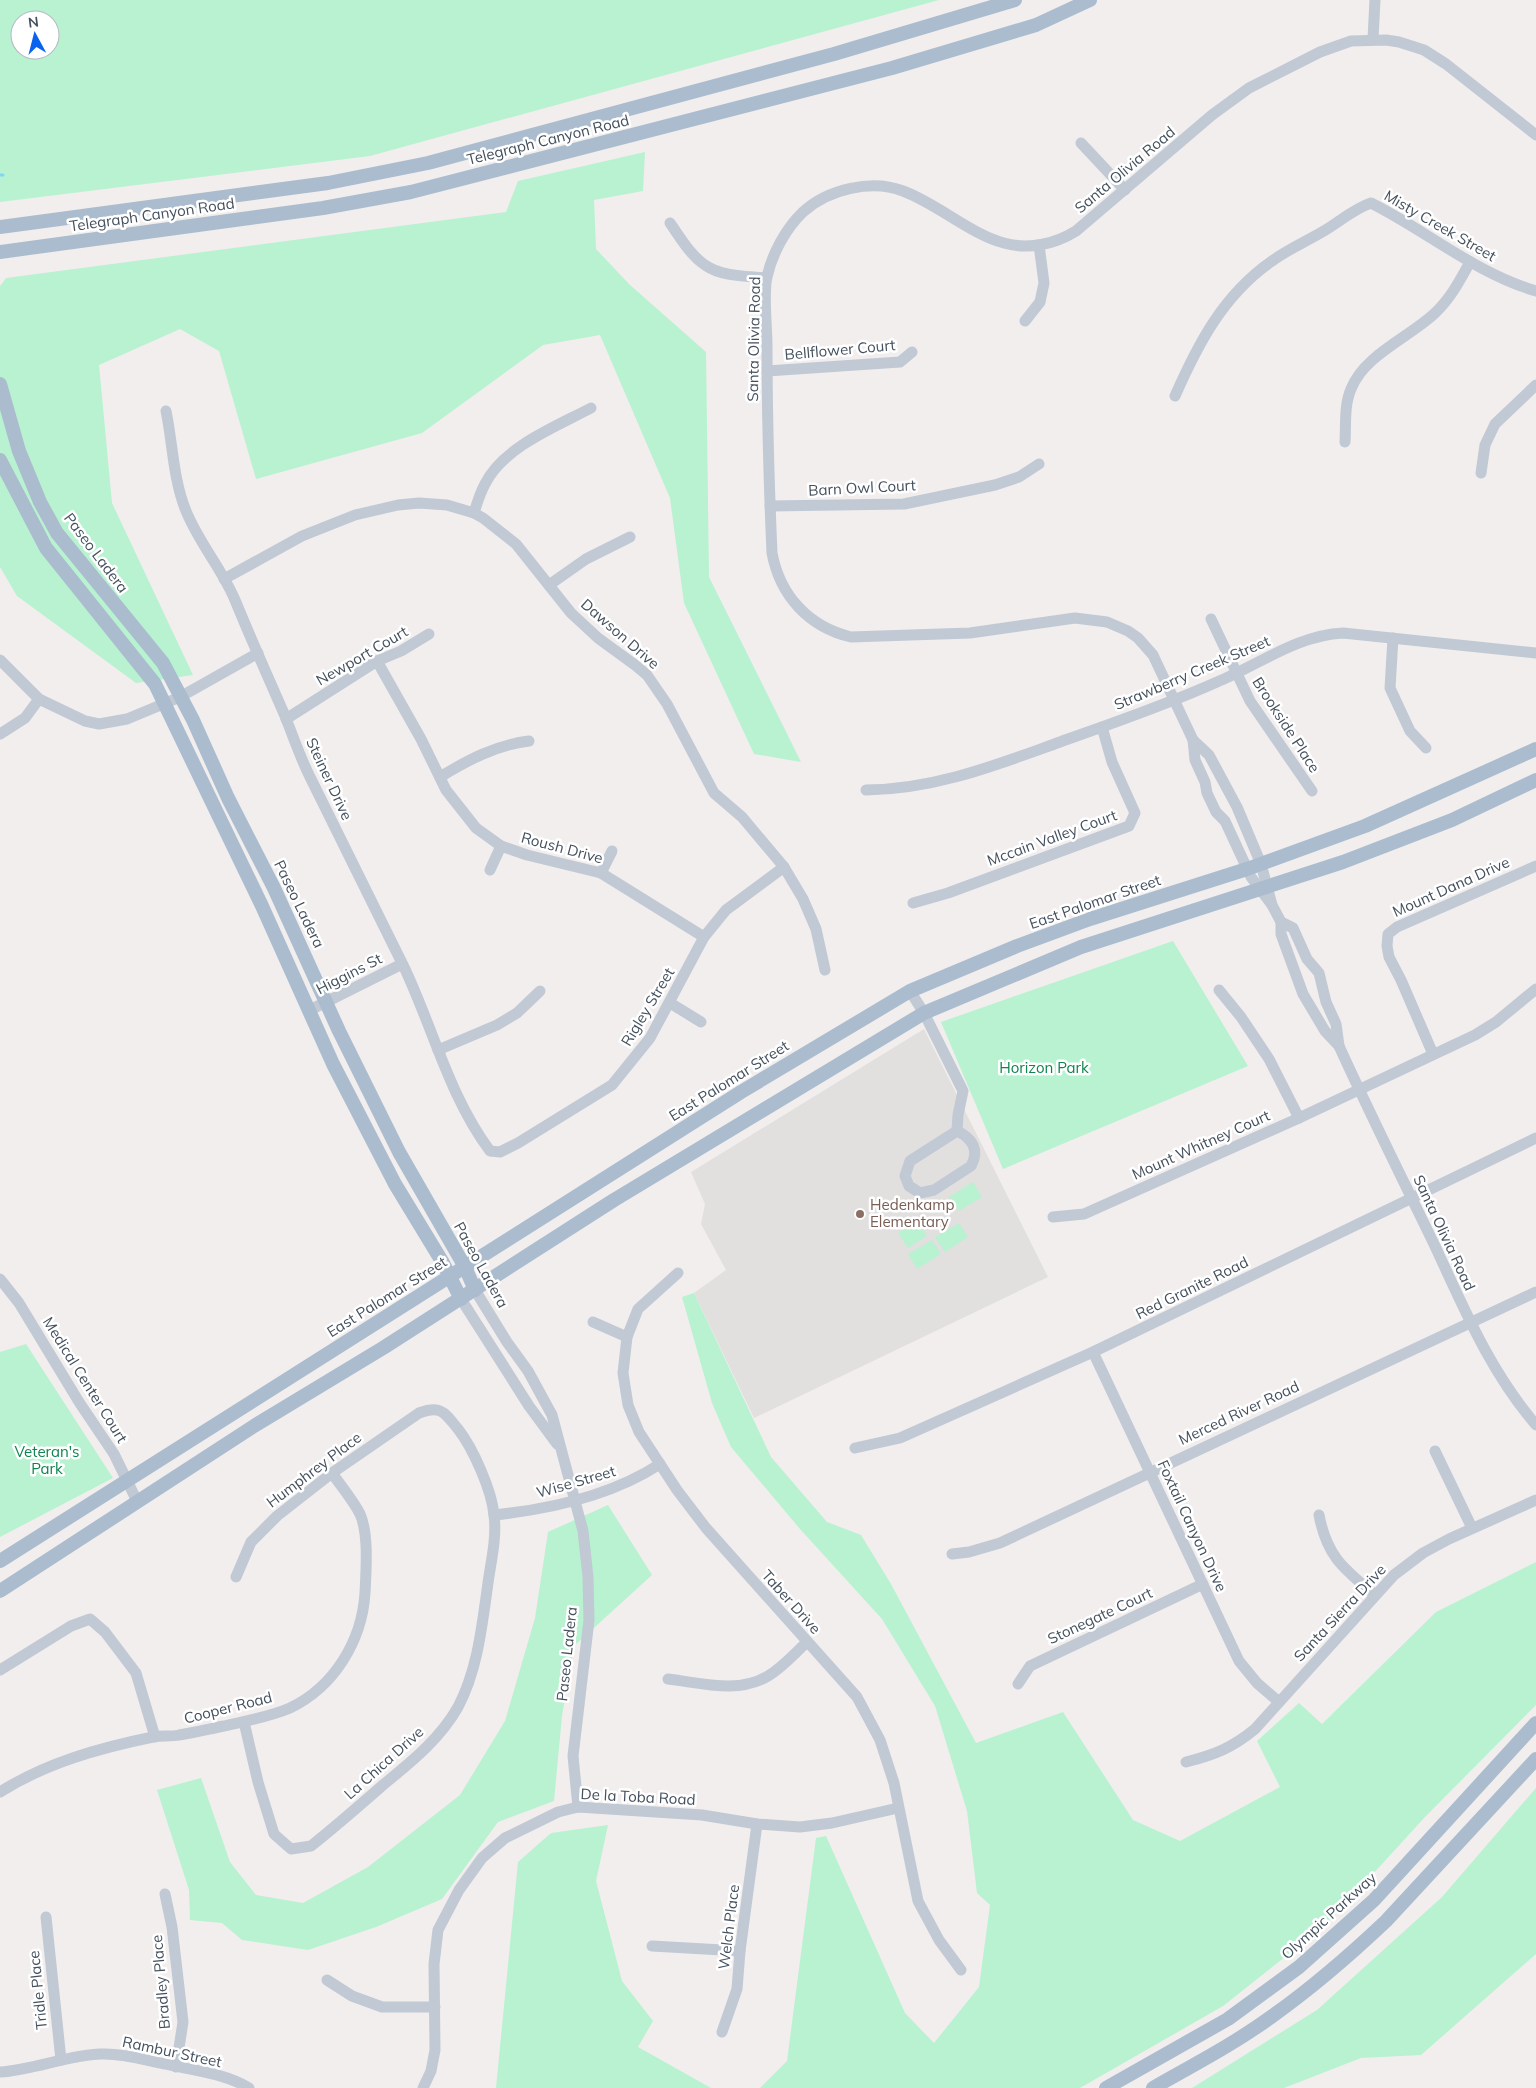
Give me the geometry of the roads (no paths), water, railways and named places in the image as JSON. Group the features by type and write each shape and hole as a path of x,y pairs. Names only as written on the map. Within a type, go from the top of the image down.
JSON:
{"main road":[{"name":"Telegraph Canyon Road","path":"0,227 328,184 428,163 834,54 1015,0"},
{"name":"Telegraph Canyon Road","path":"0,252 323,208 411,192 892,68 1036,25 1090,0"},
{"name":"Paseo Ladera","path":"0,384 19,451 40,502 57,533 163,663 193,720 228,798 274,888 399,1152 465,1267 475,1290"},
{"name":"Paseo Ladera","path":"0,460 46,548 155,684 166,703 310,1010 333,1064 375,1147 461,1299"},
{"name":"East Palomar Street","path":"0,1562 741,1092 910,991 1017,946 1090,919 1247,869 1365,826 1536,749"},
{"path":"0,1591 300,1397 461,1299 614,1200 924,1013 1081,947 1343,862 1452,820 1536,780"},
{"name":"Olympic Parkway","path":"1106,2088 1228,2019 1299,1967 1374,1900 1536,1723"},
{"path":"1153,2088 1220,2051 1271,2017 1366,1941 1536,1759"}],"street":[{"path":"1373,39 1375,0"},
{"name":"Santa Olivia Road","path":"1339,1046 1325,1031 1303,994 1281,934 1281,922 1263,888 1247,869 1225,821 1216,812 1195,760 1193,740 1153,655 1138,638 1118,626 1096,619 1074,618 970,633 898,637 851,637 828,629 801,611 782,585 772,553 766,278 784,235 803,212 824,198 860,188 881,187 902,190 936,206 994,240 1018,246 1039,245 1059,240 1076,230 1212,115 1249,88 1330,47 1351,41 1373,39 1399,42 1424,50 1435,56 1536,135"},
{"path":"1081,144 1125,190"},
{"name":"Misty Creek Street","path":"1175,396 1207,330 1220,311 1244,284 1272,260 1342,221 1360,207 1371,203 1470,262 1502,279 1536,291"},
{"path":"670,223 691,252 705,266 728,274 766,278"},
{"path":"1025,321 1040,302 1044,283 1039,245"},
{"path":"1346,442 1347,402 1350,389 1358,375 1370,362 1437,311 1452,294 1470,262"},
{"name":"Bellflower Court","path":"767,371 900,362 912,352"},
{"path":"1481,473 1485,445 1495,424 1536,385"},
{"path":"474,513 485,482 505,458 537,436 591,408"},
{"name":"Steiner Drive","path":"166,412 171,435 171,453 186,511 201,544 228,583 309,775 402,964 468,1120 490,1151"},
{"name":"Barn Owl Court","path":"770,506 904,504 995,485 1019,477 1039,464"},
{"name":"Dawson Drive","path":"224,579 288,542 355,516 398,505 419,503 447,505 474,513 516,544 571,612 598,638 647,675 667,704 714,793 742,817 784,867 803,899 816,929 825,970"},
{"path":"550,585 586,559 630,537"},
{"name":"Brookside Place","path":"1210,619 1250,701 1312,792"},
{"name":"Strawberry Creek Street","path":"866,790 896,790 978,772 1175,701 1297,644 1326,635 1344,633 1536,653"},
{"name":"Newport Court","path":"286,719 339,687 377,661 401,651 428,634"},
{"path":"1393,638 1390,688 1410,731 1426,748"},
{"path":"0,660 39,699 85,721 99,724 127,719 180,697 258,653"},
{"name":"Roush Drive","path":"377,661 446,790 476,828 501,846 551,862 600,873 704,937"},
{"path":"0,734 25,718 39,699"},
{"name":"Mccain Valley Court","path":"913,903 948,893 1129,826 1135,812 1112,762 1102,727"},
{"name":"Santa Olivia Road","path":"1193,740 1209,755 1237,807 1261,864 1263,888"},
{"path":"440,777 470,759 510,743 529,741"},
{"path":"490,870 501,846"},
{"path":"600,873 612,850"},
{"name":"Mount Dana Drive","path":"1433,1054 1389,957 1387,946 1388,934 1397,927 1536,866"},
{"name":"Rigley Street","path":"490,1151 500,1152 518,1143 612,1085 650,1038 704,937 726,910 784,867"},
{"name":"Santa Olivia Road","path":"1281,922 1293,928 1307,959 1320,973 1326,1002 1336,1024 1339,1046 1469,1322 1515,1401 1536,1425"},
{"name":"Higgins St","path":"310,1010 402,964"},
{"name":"Mount Whitney Court","path":"1053,1217 1084,1214 1359,1090 1475,1035 1496,1022 1536,989"},
{"path":"1219,990 1241,1017 1269,1059 1299,1118"},
{"path":"438,1050 497,1025 517,1013 540,991"},
{"path":"910,991 924,1013 963,1091 956,1132"},
{"path":"670,1003 701,1022"},
{"path":"956,1132 968,1136 976,1151 971,1166 929,1192 920,1193 909,1186 905,1176 910,1161 956,1132"},
{"name":"Red Granite Road","path":"855,1448 900,1438 1093,1352 1536,1138"},
{"name":"Taber Drive","path":"678,1273 638,1309 627,1337 623,1373 628,1405 639,1432 678,1490 719,1545 857,1697 880,1740 894,1783 918,1900 939,1940 961,1970"},
{"name":"Medical Center Court","path":"0,1279 19,1303 79,1402 114,1454 137,1501"},
{"name":"Paseo Ladera","path":"475,1290 507,1342 528,1371 552,1415 582,1531 589,1586 588,1629 573,1756 578,1807"},
{"name":"Merced River Road","path":"952,1554 969,1552 1000,1543 1150,1471 1536,1292"},
{"name":"Paseo Ladera","path":"461,1299 529,1406 559,1447"},
{"path":"593,1322 627,1337"},
{"name":"Foxtail Canyon Drive","path":"1093,1352 1239,1661 1257,1684 1279,1702"},
{"name":"Humphrey Place","path":"236,1577 251,1542 297,1499 419,1414 432,1408"},
{"name":"La Chica Drive","path":"244,1722 258,1782 274,1834 291,1849 310,1846 419,1755 444,1729 458,1706 471,1678 477,1652 494,1546 494,1515 486,1483 462,1434 444,1411 432,1408"},
{"path":"1435,1451 1472,1528"},
{"name":"Wise Street","path":"494,1515 529,1511 612,1490 641,1476 660,1464"},
{"name":"Cooper Road","path":"0,1792 48,1766 79,1756 155,1737 178,1736 244,1722 289,1708 312,1696 337,1670 355,1638 364,1603 365,1536 360,1514 332,1473"},
{"name":"Santa Sierra Drive","path":"1186,1762 1219,1753 1241,1741 1279,1702 1394,1575 1424,1554 1472,1528 1536,1500"},
{"path":"1319,1515 1323,1537 1336,1560 1375,1595"},
{"name":"Stonegate Court","path":"1018,1684 1030,1666 1203,1584"},
{"path":"0,1670 71,1626 90,1619 105,1632 136,1673 155,1737"},
{"path":"668,1679 728,1687 754,1683 769,1675 807,1642"},
{"name":"De la Toba Road","path":"423,2088 431,2071 435,2050 434,1964 438,1930 458,1890 482,1858 505,1838 558,1812 578,1807 702,1815 757,1824 800,1827 832,1823 898,1808"},
{"name":"Welch Place","path":"722,2032 737,1989 740,1951 757,1824"},
{"name":"Bradley Place","path":"166,1894 172,1927 183,2022 176,2067"},
{"name":"Tridle Place","path":"46,1916 61,2060"},
{"path":"652,1946 740,1951"},
{"path":"327,1980 352,1996 382,2007 435,2007"},
{"name":"Rambur Street","path":"0,2072 15,2071 61,2060 102,2054 131,2056 218,2076 249,2088"}],"place":[{"name":"Hedenkamp Elementary","path":"860,1214"}],"park label":[{"name":"Horizon Park","path":"1044,1068"},
{"name":"Veteran's Park","path":"47,1460"}]}
